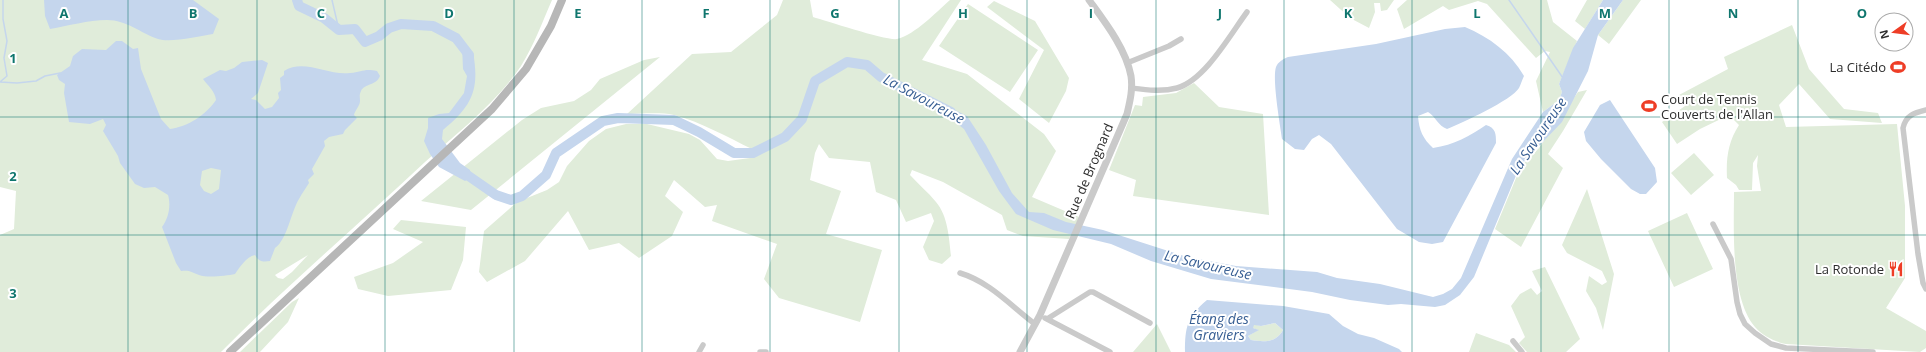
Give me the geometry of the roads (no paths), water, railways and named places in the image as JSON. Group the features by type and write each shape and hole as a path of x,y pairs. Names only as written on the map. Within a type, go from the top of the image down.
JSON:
{"main road":[{"path":"230,352 492,109 526,69 551,26 562,0"}],"street":[{"name":"Rue de Brognard","path":"1020,352 1035,324 1043,317 1073,239 1127,114 1131,88 1127,63 1108,28 1089,0"},
{"path":"1131,88 1162,90 1184,85 1206,67 1215,57 1247,12"},
{"path":"1127,63 1169,46 1181,39"},
{"path":"1926,110 1910,115 1905,121 1904,128 1922,282 1926,289"},
{"path":"1713,224 1731,259 1740,314 1745,324 1756,333 1771,344 1786,348 1873,352"},
{"path":"960,274 974,278 990,287 1035,324"},
{"path":"1043,317 1090,292 1093,292 1150,323"},
{"path":"1043,317 1110,352"},
{"path":"1512,341 1522,352"},
{"path":"699,352 703,345"},
{"path":"760,352 766,352"}],"water":[{"path":"44,0 193,0 219,19 213,34 170,40 158,39 127,24 107,20 78,23 50,29 45,16"},
{"name":"La Savoureuse","path":"1603,0 1623,0 1598,35 1588,71 1562,122 1520,166 1474,277 1460,295 1445,305 1435,307 1401,304 1388,305 1350,300 1312,292 1211,279 1151,261 1111,244 1053,230 1016,214 999,191 964,129 937,108 943,104 967,116 986,145 1012,193 1029,212 1044,213 1066,222 1103,230 1187,257 1236,266 1317,272 1337,278 1380,284 1433,297 1452,289 1461,278 1512,159 1543,112 1559,100 1562,92 1559,84 1573,48"},
{"path":"1465,27 1483,36 1499,47 1513,60 1524,76 1519,88 1507,99 1464,122 1447,129 1441,126 1428,112 1418,116 1422,134 1433,148 1448,145 1461,140 1486,125 1494,130 1496,140 1496,143 1443,242 1432,244 1419,242 1397,229 1331,144 1319,135 1312,139 1304,150 1295,149 1282,139 1275,81 1276,67 1281,61 1288,57 1376,44 1445,29"},
{"path":"116,41 122,41 133,49 138,48 141,69 161,119 170,129 183,126 196,119 207,111 216,100 213,91 203,79 220,70 226,71 234,68 242,62 262,60 268,63 258,93 251,99 256,100 265,109 272,107 279,98 278,93 281,90 280,78 284,75 284,71 292,67 300,66 342,73 373,70 377,71 380,76 376,81 363,88 361,91 360,103 354,115 357,118 343,134 329,137 324,141 325,146 312,169 314,174 308,180 309,183 296,205 283,239 275,248 270,261 261,261 255,255 246,260 235,274 207,276 189,271 181,271 176,263 162,227 169,211 168,195 155,187 144,188 135,184 120,163 118,156 103,131 106,125 103,119 90,124 69,122 64,93 65,84 59,80 57,75 70,66 73,56 82,49 106,50","holes":["211,168 221,170 219,189 211,194 204,191 200,185 202,171"]},
{"path":"462,46 473,52 475,65 474,87 472,96 467,105 461,113 443,130 442,139 460,163 470,170 471,178 465,181 439,167 430,154 424,141 428,128 428,118 439,114 449,113 464,93 467,76 463,69"},
{"path":"1610,100 1655,168 1657,182 1646,194 1640,194 1631,189 1601,159 1586,141 1584,132 1600,105"},
{"name":"Étang des Graviers","path":"1207,300 1283,306 1329,314 1343,326 1358,334 1374,338 1399,349 1402,352 1185,352 1188,323 1200,306","holes":["1275,323 1283,330 1277,337 1269,341 1251,340 1248,336 1259,330 1253,328 1254,325 1261,326"]}],"waterway":[{"path":"0,82 7,76 4,58 7,41 3,19 3,0"},
{"name":"La Savoureuse","path":"297,0 299,6 324,18 339,30 355,29 365,42 379,36 389,28 401,24 433,26 456,38 469,55 469,58"},
{"path":"332,0 339,30"},
{"path":"1509,0 1563,78"},
{"name":"La Savoureuse","path":"460,170 496,195 511,200 522,196 546,175 556,153 603,121 618,118 674,120 699,132 734,153 753,153 785,137 802,119 815,81 847,62 867,65 881,77 951,112"},
{"path":"0,82 17,83 36,81 45,76 60,73 62,74"}],"place":[{"name":"La Citédo","path":"1898,67"},
{"name":"Court de Tennis Couverts de l'Allan","path":"1649,106"},
{"name":"La Rotonde","path":"1896,269"}]}
